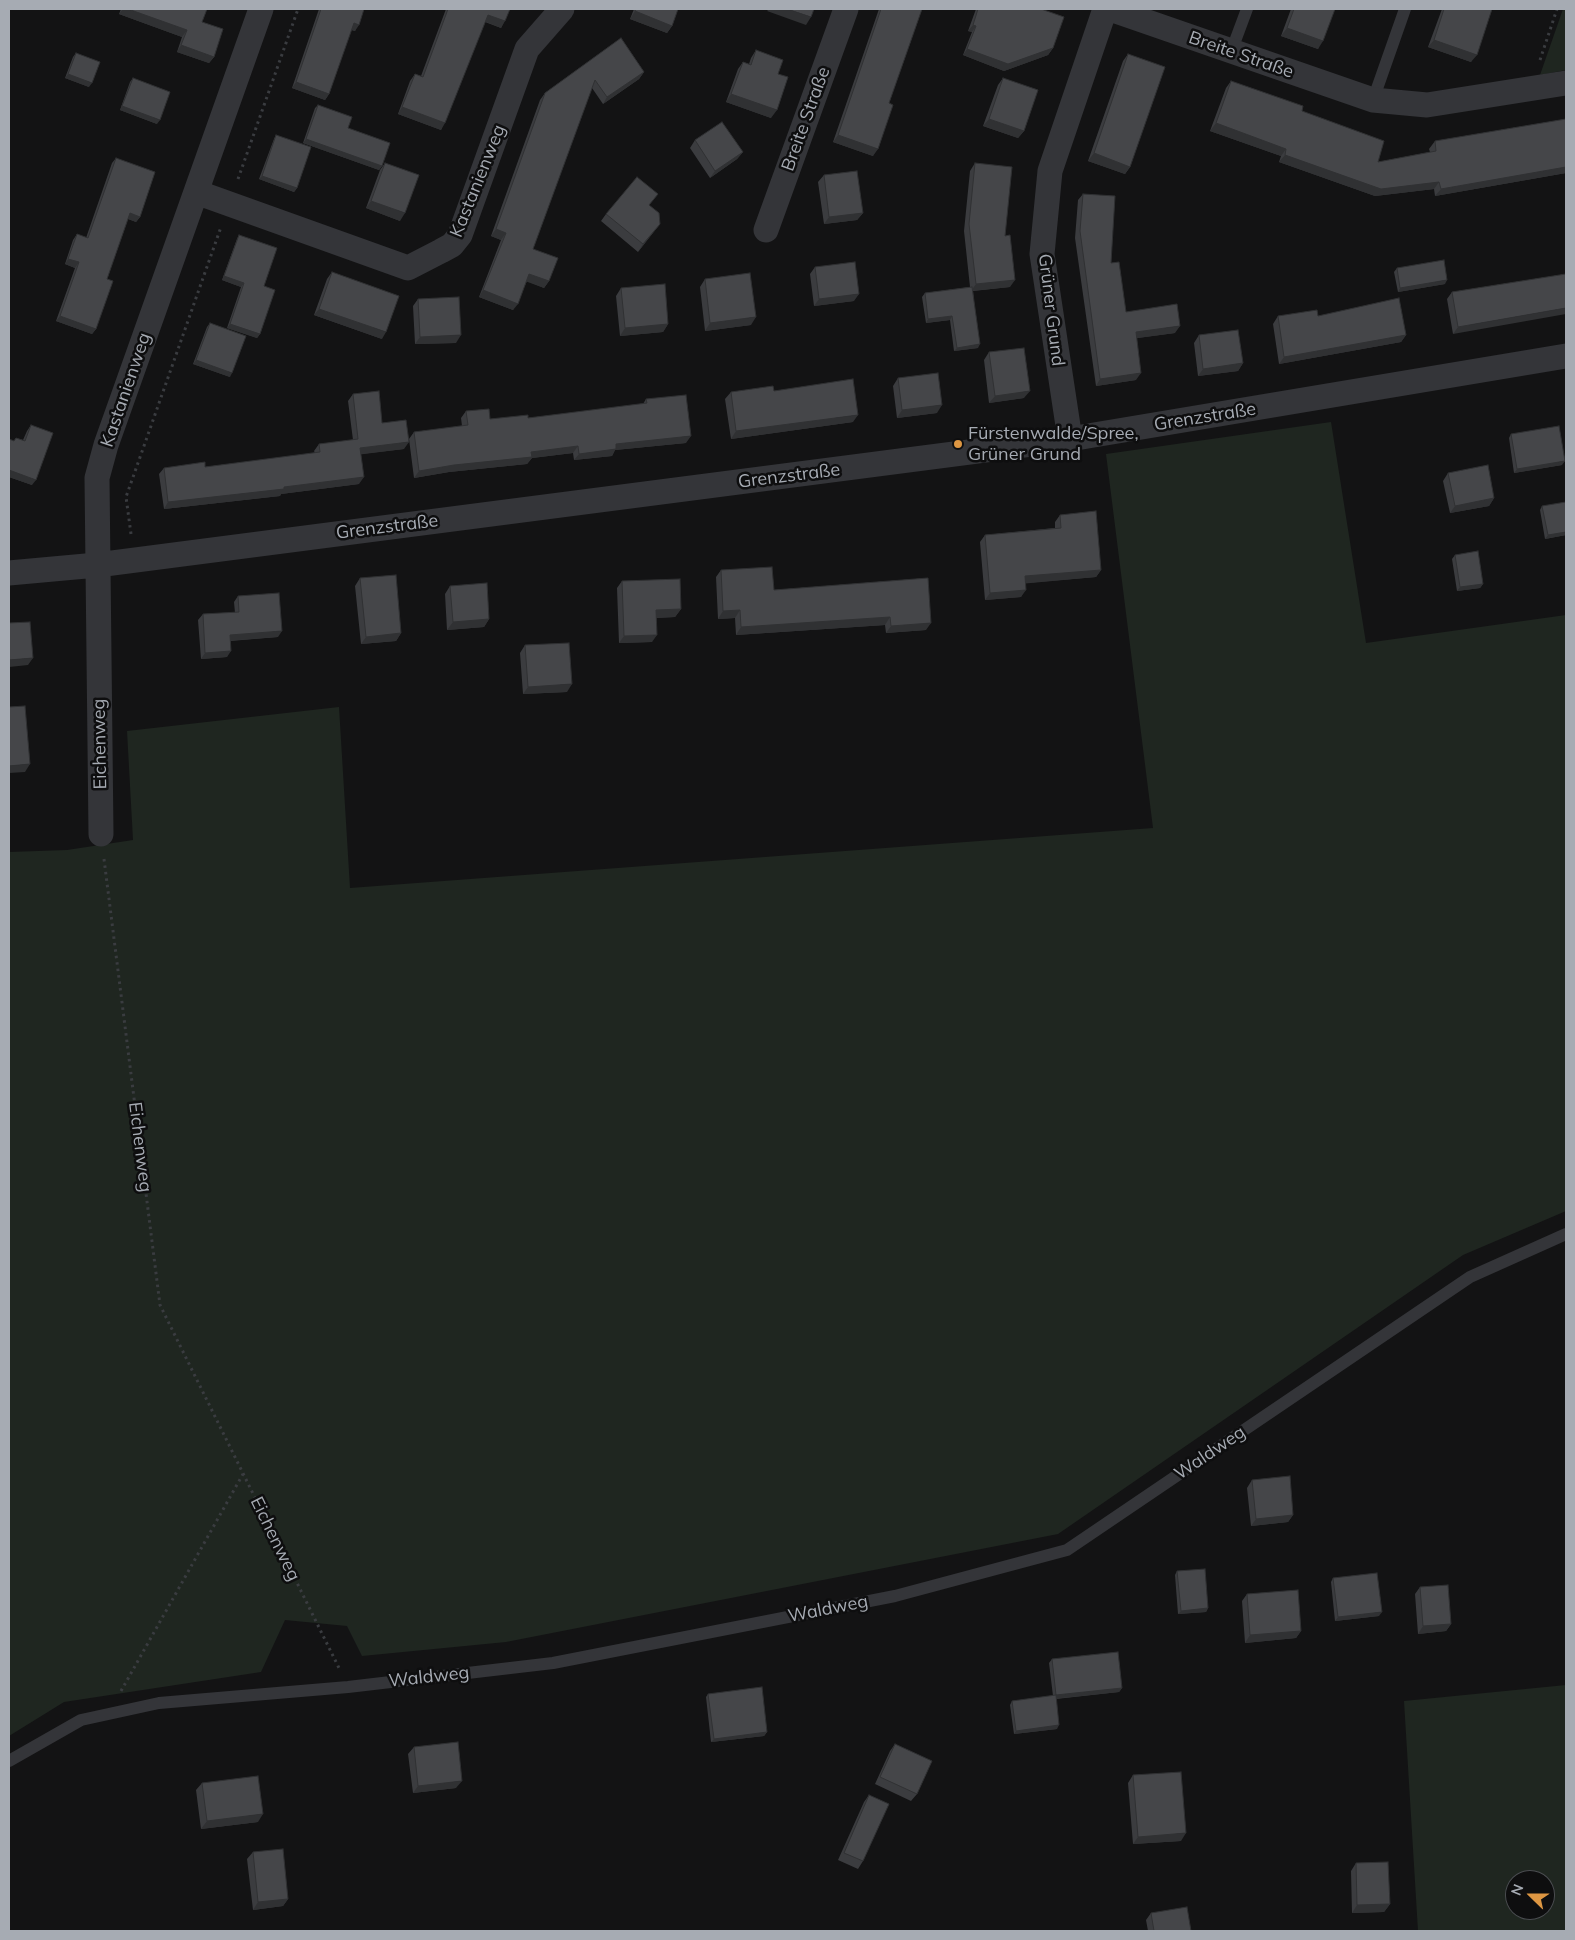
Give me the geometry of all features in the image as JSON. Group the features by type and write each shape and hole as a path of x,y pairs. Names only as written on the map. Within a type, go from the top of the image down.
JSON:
{"street":[{"name":"Kastanienweg","path":"97,565 97,478 106,445 260,9"},
{"name":"Kastanienweg","path":"196,192 408,268 452,245 460,235 528,49 562,9"},
{"name":"Breite Straße","path":"766,230 846,9"},
{"name":"Grüner Grund","path":"1070,439 1042,254 1050,171 1105,9"},
{"name":"Breite Straße","path":"1110,9 1373,100 1427,105 1566,83"},
{"name":"Grenzstraße","path":"9,573 97,565 1070,439 1566,356"},
{"name":"Eichenweg","path":"97,565 101,834"}],"lane":[{"path":"1231,52 1247,9"},
{"path":"1373,100 1405,9"},
{"name":"Waldweg","path":"9,1761 81,1720 158,1703 348,1686 553,1663 895,1596 1067,1550 1470,1277 1566,1234"}],"path":[{"path":"134,560 126,497 298,9"},
{"path":"1530,89 1557,9"},
{"name":"Eichenweg","path":"101,834 160,1305 348,1686"},
{"path":"108,1714 243,1473"}],"shaded area":[{"path":"1563,9 1566,9 1566,70 1540,75"},
{"path":"1331,422 1366,643 1566,615 1566,1211 1463,1255 1058,1534 506,1642 362,1656 347,1626 285,1620 261,1672 64,1702 9,1736 9,852 67,850 133,840 127,731 339,707 350,888 1153,828 1106,454"},
{"path":"1566,1685 1566,1931 1418,1931 1404,1701"}],"building":[{"path":"128,9 207,9 202,22 223,29 214,57 181,45 187,30"},
{"path":"321,9 364,9 359,25 354,23 329,94 296,82"},
{"path":"448,9 510,9 505,21 488,15 445,123 402,107 415,74 423,77"},
{"path":"636,9 678,9 672,26 635,11"},
{"path":"787,9 814,9 811,17"},
{"path":"881,9 922,9 889,103 893,105 878,149 838,135"},
{"path":"978,9 1041,9 1064,17 1053,48 1008,64 967,49 976,26 973,25"},
{"path":"1294,9 1335,9 1323,41 1287,28"},
{"path":"1444,9 1492,9 1477,55 1434,40"},
{"path":"621,38 644,72 607,97 595,80 533,249 558,258 549,281 529,274 518,304 483,290 506,233 496,229 545,93"},
{"path":"756,50 783,60 778,74 788,77 777,110 731,94 743,62 751,65"},
{"path":"76,53 100,62 92,83 68,74"},
{"path":"1128,54 1165,67 1130,167 1094,153"},
{"path":"133,78 170,92 160,120 122,106"},
{"path":"1003,78 1038,90 1024,131 989,119"},
{"path":"1231,81 1303,106 1302,111 1384,141 1378,162 1436,151 1435,141 1566,119 1566,167 1441,189 1439,182 1381,189 1285,155 1286,149 1216,123"},
{"path":"318,105 352,117 348,128 390,143 382,166 306,139"},
{"path":"722,122 743,152 715,171 695,140"},
{"path":"276,135 311,147 297,188 262,176"},
{"path":"116,158 155,172 140,217 130,213 107,279 113,281 96,329 60,316 79,262 68,259 77,234 88,238"},
{"path":"385,163 419,175 405,213 371,201"},
{"path":"975,163 1012,167 1005,236 1010,235 1015,280 976,284 969,224"},
{"path":"857,171 863,213 829,217 824,175"},
{"path":"637,177 658,194 649,205 659,213 660,224 643,244 606,214"},
{"path":"1083,194 1115,196 1111,263 1119,262 1126,312 1177,304 1180,326 1136,332 1141,373 1100,379 1080,231"},
{"path":"239,235 277,248 264,286 275,290 260,334 230,324 244,283 224,276"},
{"path":"1444,260 1447,280 1400,288 1397,268"},
{"path":"855,262 859,294 819,299 815,267"},
{"path":"332,272 399,296 386,332 319,309"},
{"path":"750,273 756,317 710,323 705,279"},
{"path":"1566,274 1566,308 1458,327 1452,292"},
{"path":"665,284 668,324 625,328 621,288"},
{"path":"972,287 980,344 957,348 952,316 928,319 925,293"},
{"path":"459,297 461,335 420,337 418,299"},
{"path":"1399,298 1406,335 1284,357 1278,316 1317,310 1318,316"},
{"path":"210,323 246,336 232,373 196,360"},
{"path":"1238,330 1243,363 1203,369 1199,335"},
{"path":"1024,348 1030,391 995,396 989,352"},
{"path":"938,373 942,405 902,410 898,378"},
{"path":"853,379 858,415 736,431 731,392 773,386 774,391"},
{"path":"379,391 382,423 406,420 409,442 360,448 364,477 284,487 284,489 168,502 164,468 205,462 205,467 320,452 319,444 358,439 353,394"},
{"path":"686,395 691,436 616,444 616,449 579,454 578,446 531,452 532,457 454,465 419,471 414,432 468,425 466,411 489,409 490,419 528,415 528,418 647,403 646,399"},
{"path":"31,425 53,433 36,480 9,470 9,439 14,441 16,438 25,441"},
{"path":"1559,426 1565,461 1517,469 1511,434"},
{"path":"1488,465 1494,498 1455,506 1448,473"},
{"path":"1566,502 1566,532 1548,535 1542,506"},
{"path":"1096,511 1101,570 1025,576 1026,590 990,593 985,535 1061,528 1060,515"},
{"path":"1478,551 1483,584 1460,587 1455,555"},
{"path":"772,567 774,590 928,578 931,623 891,626 890,617 741,627 740,610 723,611 721,570"},
{"path":"396,575 401,633 366,637 360,578"},
{"path":"680,579 681,609 656,610 657,635 624,636 622,581"},
{"path":"487,583 489,619 453,622 450,586"},
{"path":"279,593 282,631 230,635 231,651 205,653 203,614 239,612 238,596"},
{"path":"30,622 33,658 9,660 9,623"},
{"path":"569,643 572,684 528,687 525,645"},
{"path":"25,706 30,764 9,766 9,707"},
{"path":"1290,1476 1293,1515 1256,1519 1252,1480"},
{"path":"1205,1569 1208,1608 1181,1611 1177,1571"},
{"path":"1377,1573 1382,1612 1338,1617 1333,1578"},
{"path":"1448,1585 1451,1624 1423,1626 1420,1587"},
{"path":"1298,1590 1301,1631 1250,1635 1247,1594"},
{"path":"1118,1652 1122,1688 1056,1695 1052,1659"},
{"path":"762,1687 767,1732 714,1739 708,1694"},
{"path":"1056,1695 1059,1725 1016,1731 1012,1701"},
{"path":"458,1742 462,1781 418,1786 414,1747"},
{"path":"895,1744 932,1761 917,1794 880,1777"},
{"path":"1181,1772 1186,1833 1138,1837 1133,1775"},
{"path":"258,1776 263,1814 207,1821 202,1783"},
{"path":"869,1795 889,1804 863,1861 844,1853"},
{"path":"283,1849 288,1899 258,1902 253,1852"},
{"path":"1388,1862 1390,1904 1357,1905 1356,1863"},
{"path":"1187,1907 1191,1931 1154,1931 1151,1913"}],"place":[{"name":"Fürstenwalde/Spree, Grüner Grund","path":"958,444"}]}
